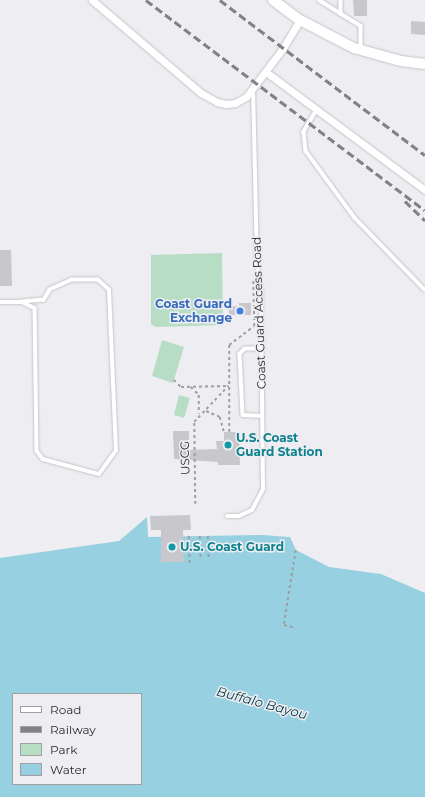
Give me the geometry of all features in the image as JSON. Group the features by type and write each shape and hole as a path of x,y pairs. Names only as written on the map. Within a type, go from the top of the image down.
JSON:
{"main road":[{"path":"273,0 300,20 361,50 401,61 425,64"}],"street":[{"path":"92,0 209,98 217,102 235,103 246,97 266,72 300,20"},
{"path":"266,72 318,109 425,190"}],"lane":[{"path":"319,0 361,26 361,50"},
{"path":"341,0 341,14"},
{"path":"330,1 330,7"},
{"name":"Coast Guard Access Road","path":"227,516 239,516 252,510 263,489 261,349 253,88"},
{"path":"318,109 304,132 306,152 355,218 425,290"},
{"path":"0,302 44,300 50,290 72,280 98,280 109,290 116,451 99,474 43,459 37,451 35,308 22,302"},
{"path":"261,349 245,349 240,354 242,416 262,416"}],"path":[{"path":"230,432 228,386 229,345 254,326 253,274"},
{"path":"174,380 179,387 228,386"},
{"path":"199,414 206,411 228,386"},
{"name":"USCG","path":"191,387 199,394 199,414 194,428 195,504"},
{"path":"206,411 220,417 224,432"},
{"path":"189,536 190,564"},
{"path":"200,536 201,560"},
{"path":"208,536 209,560"},
{"path":"296,550 284,626 296,628"}],"green space":[{"path":"222,253 223,325 156,327 151,324 151,255"},
{"path":"162,340 184,347 173,383 152,376"},
{"path":"179,395 190,398 184,418 174,415"}],"water":[{"name":"Buffalo Bayou","path":"147,517 148,537 262,535 290,537 296,550 329,567 381,574 425,593 425,797 0,797 0,558 119,541"}],"building":[{"path":"353,0 367,0 367,16 354,16"},
{"path":"411,21 425,22 425,35 411,34"},
{"path":"0,250 11,250 12,286 0,286"},
{"name":"Coast Guard Exchange","path":"239,303 251,303 251,315 229,315 229,306 239,306"},
{"name":"U.S. Coast Guard Station","path":"173,431 189,431 189,450 217,449 216,441 224,441 224,432 239,432 240,465 218,465 218,462 174,459"},
{"path":"190,515 191,530 183,530 184,562 161,562 161,530 151,530 150,516"}],"railway":[{"path":"146,0 425,210"},
{"path":"220,0 425,155"},
{"path":"405,201 425,220"}],"place":[{"name":"Coast Guard Exchange","path":"240,311"},
{"name":"U.S. Coast Guard Station","path":"228,445"},
{"name":"U.S. Coast Guard","path":"172,547"}]}
